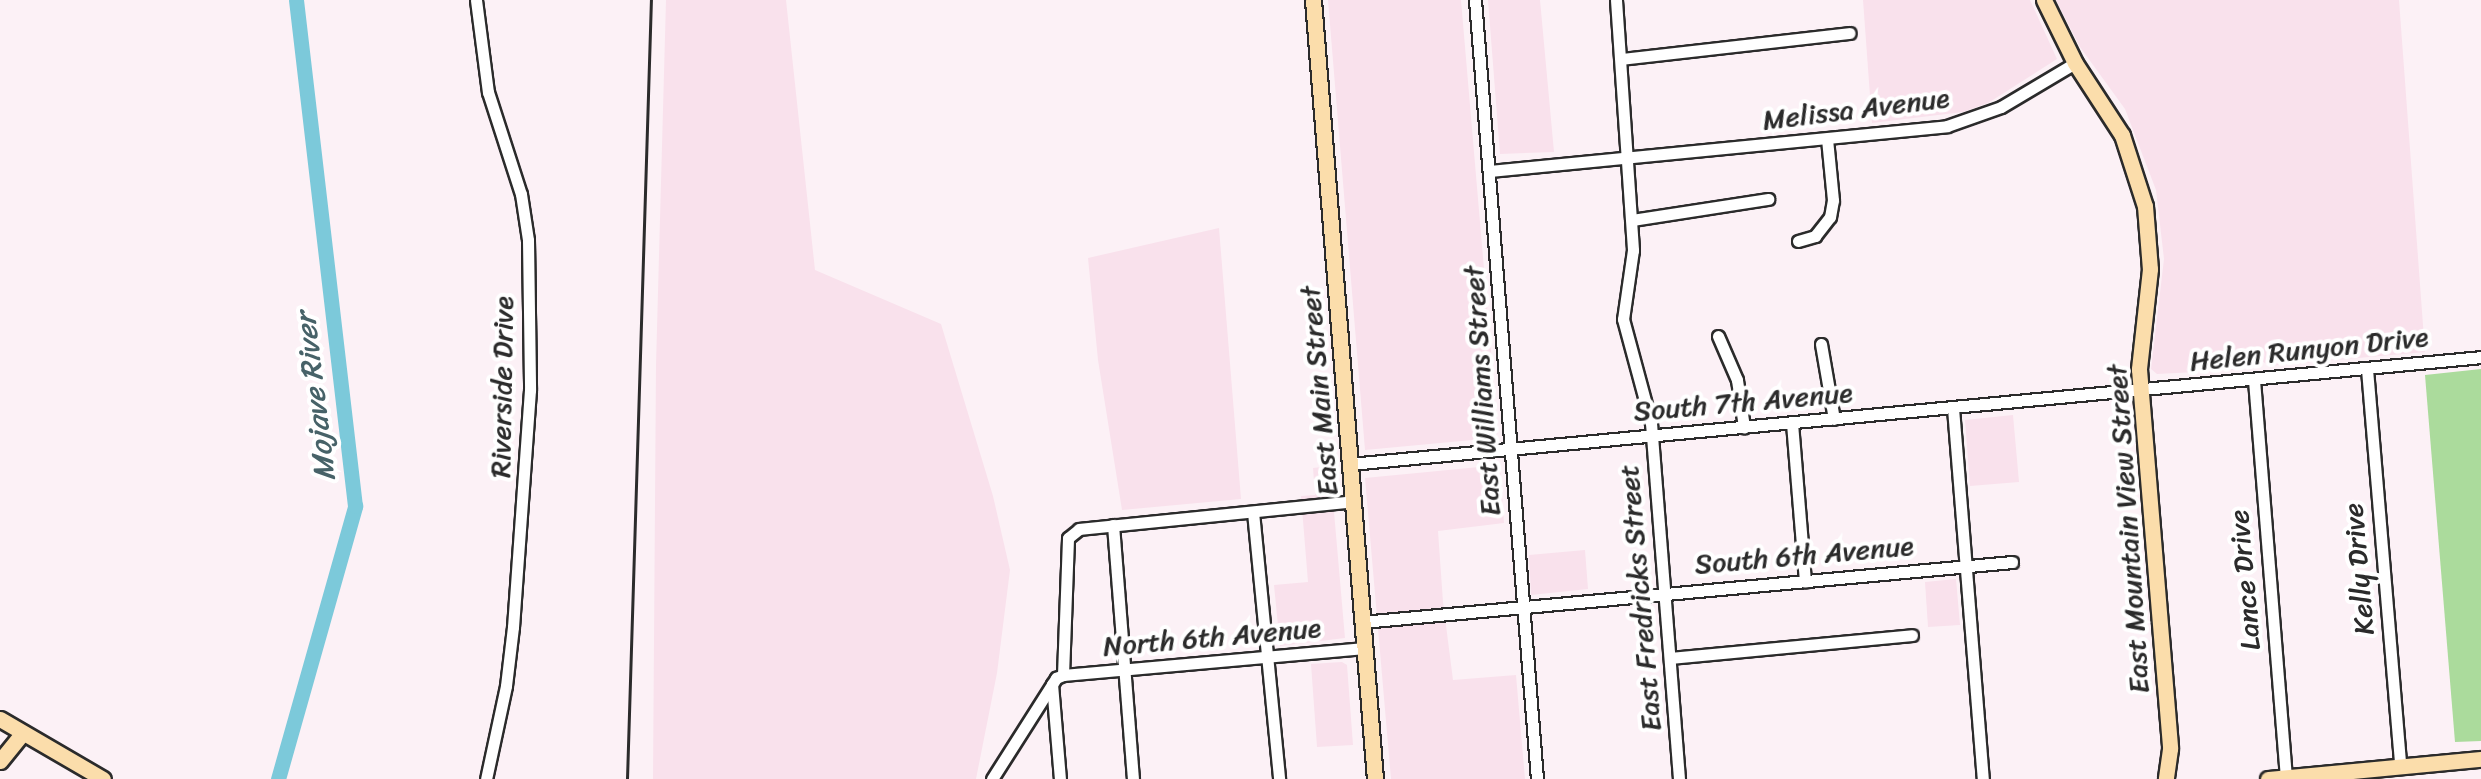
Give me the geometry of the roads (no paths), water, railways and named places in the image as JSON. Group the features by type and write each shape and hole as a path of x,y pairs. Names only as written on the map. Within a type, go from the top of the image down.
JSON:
{"main road":[{"name":"East Main Street","path":"1313,0 1374,779"},
{"name":"East Mountain View Street","path":"2044,0 2075,63 2122,134 2145,206 2150,270 2139,351 2170,749 2166,779"},
{"path":"0,719 103,779"},
{"path":"0,762 23,733"},
{"path":"2268,779 2481,759"}],"street":[{"name":"Riverside Drive","path":"476,0 488,92 521,194 528,240 530,390 513,627 506,686 486,779"},
{"name":"East Williams Street","path":"1475,0 1537,779"},
{"name":"East Fredricks Street","path":"1616,0 1633,250 1622,318 1628,350 1648,408 1652,436 1679,779"},
{"path":"1621,58 1850,34"},
{"name":"Melissa Avenue","path":"1490,171 1827,139 1976,119 2075,63"},
{"path":"1798,240 1815,236 1830,218 1827,139"},
{"path":"1632,220 1768,199"},
{"path":"1718,336 1737,380 1744,427"},
{"path":"1821,344 1834,419"},
{"name":"Helen Runyon Drive","path":"2141,390 2481,356"},
{"name":"Kelly Drive","path":"2367,368 2400,766"},
{"name":"Lance Drive","path":"2254,380 2286,777"},
{"name":"South 7th Avenue","path":"1350,464 2141,390"},
{"path":"1953,408 1983,779"},
{"path":"1792,423 1805,581"},
{"path":"992,779 1052,684 1063,675 1068,538 1078,529 1353,501"},
{"path":"1253,512 1279,779"},
{"path":"1113,525 1133,779"},
{"name":"South 6th Avenue","path":"1362,622 2012,562"},
{"path":"1670,658 1912,634"},
{"name":"North 6th Avenue","path":"1063,675 1364,648"},
{"path":"1052,684 1060,779"}],"waterway":[{"name":"Mojave River","path":"278,779 355,506 296,0"}],"railway":[{"path":"627,779 651,0"}]}
